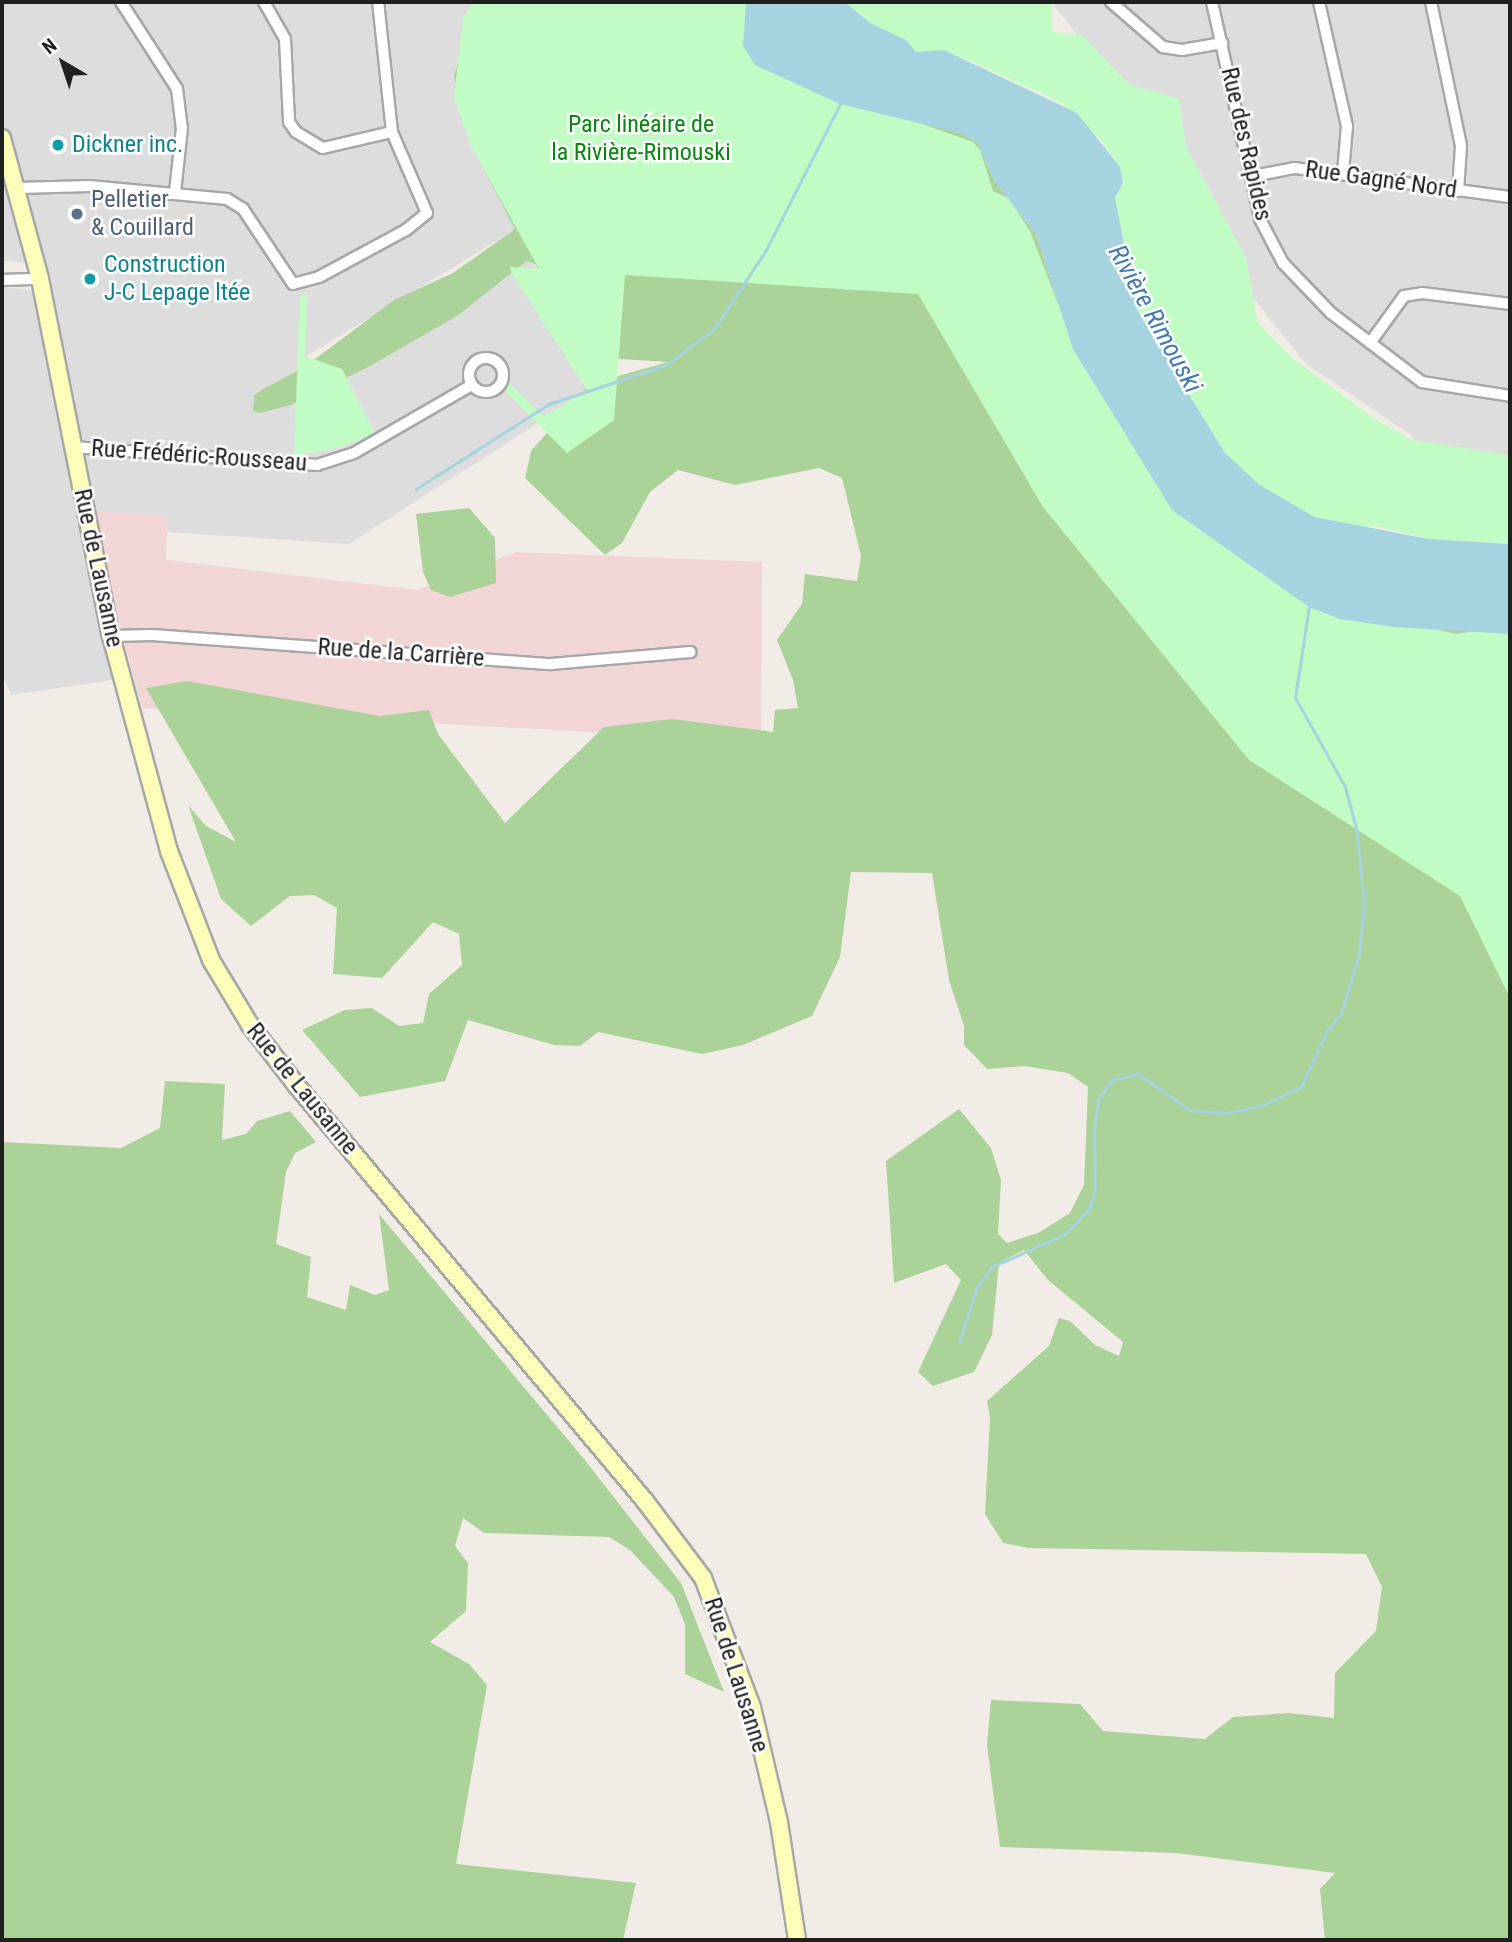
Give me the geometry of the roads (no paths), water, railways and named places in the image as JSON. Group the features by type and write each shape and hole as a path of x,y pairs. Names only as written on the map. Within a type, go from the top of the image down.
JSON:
{"street":[{"path":"121,2 177,89 182,128 175,192"},
{"path":"264,2 285,39 289,122 296,132 323,148 391,132"},
{"path":"19,188 89,186 227,199 243,209 292,284 306,284 407,230 427,213 391,132 378,2"},
{"path":"1111,2 1163,47 1182,50 1222,43"},
{"name":"Rue des Rapides","path":"1212,2 1253,176 1260,219 1283,262 1323,306 1422,382 1510,396"},
{"path":"1319,2 1347,126 1343,173"},
{"path":"1431,2 1461,146 1458,191"},
{"name":"Rue de Lausanne","path":"2,138 19,188 40,279 111,636 186,902 211,960 250,1026 680,1543 703,1578 752,1707 779,1822 797,1940"},
{"name":"Rue Gagné Nord","path":"1253,176 1295,168 1510,197"},
{"path":"2,280 40,279"},
{"path":"1370,343 1404,296 1422,293 1510,304"},
{"name":"Rue Frédéric-Rousseau","path":"73,447 317,465 354,453 472,385"},
{"name":"Rue de la Carrière","path":"111,636 152,635 551,664 690,652"}],"water":[{"path":"746,2 845,2 870,23 906,40 916,52 944,50 1077,113 1120,167 1123,183 1115,198 1137,310 1225,453 1258,484 1314,517 1429,539 1510,544 1510,634 1394,627 1340,619 1309,607 1172,510 1073,349 1036,234 995,182 978,143 960,133 840,104 755,65 743,46"}],"waterway":[{"path":"416,489 549,404 666,365 714,329 766,250 840,104"},
{"path":"959,1343 977,1287 992,1267 1065,1234 1089,1209 1095,1190 1094,1128 1099,1098 1112,1080 1139,1074 1190,1110 1227,1113 1265,1104 1301,1087 1327,1031 1341,1014 1359,954 1364,904 1357,832 1345,787 1295,698 1309,607"}],"place":[{"name":"Dickner inc.","path":"58,145"},
{"name":"Pelletier & Couillard","path":"77,214"},
{"name":"Construction J-C Lepage ltée","path":"90,279"}],"park label":[{"name":"Parc linéaire de la Rivière-Rimouski","path":"641,139"}],"water label":[{"name":"Rivière Rimouski","path":"1155,319"}]}
